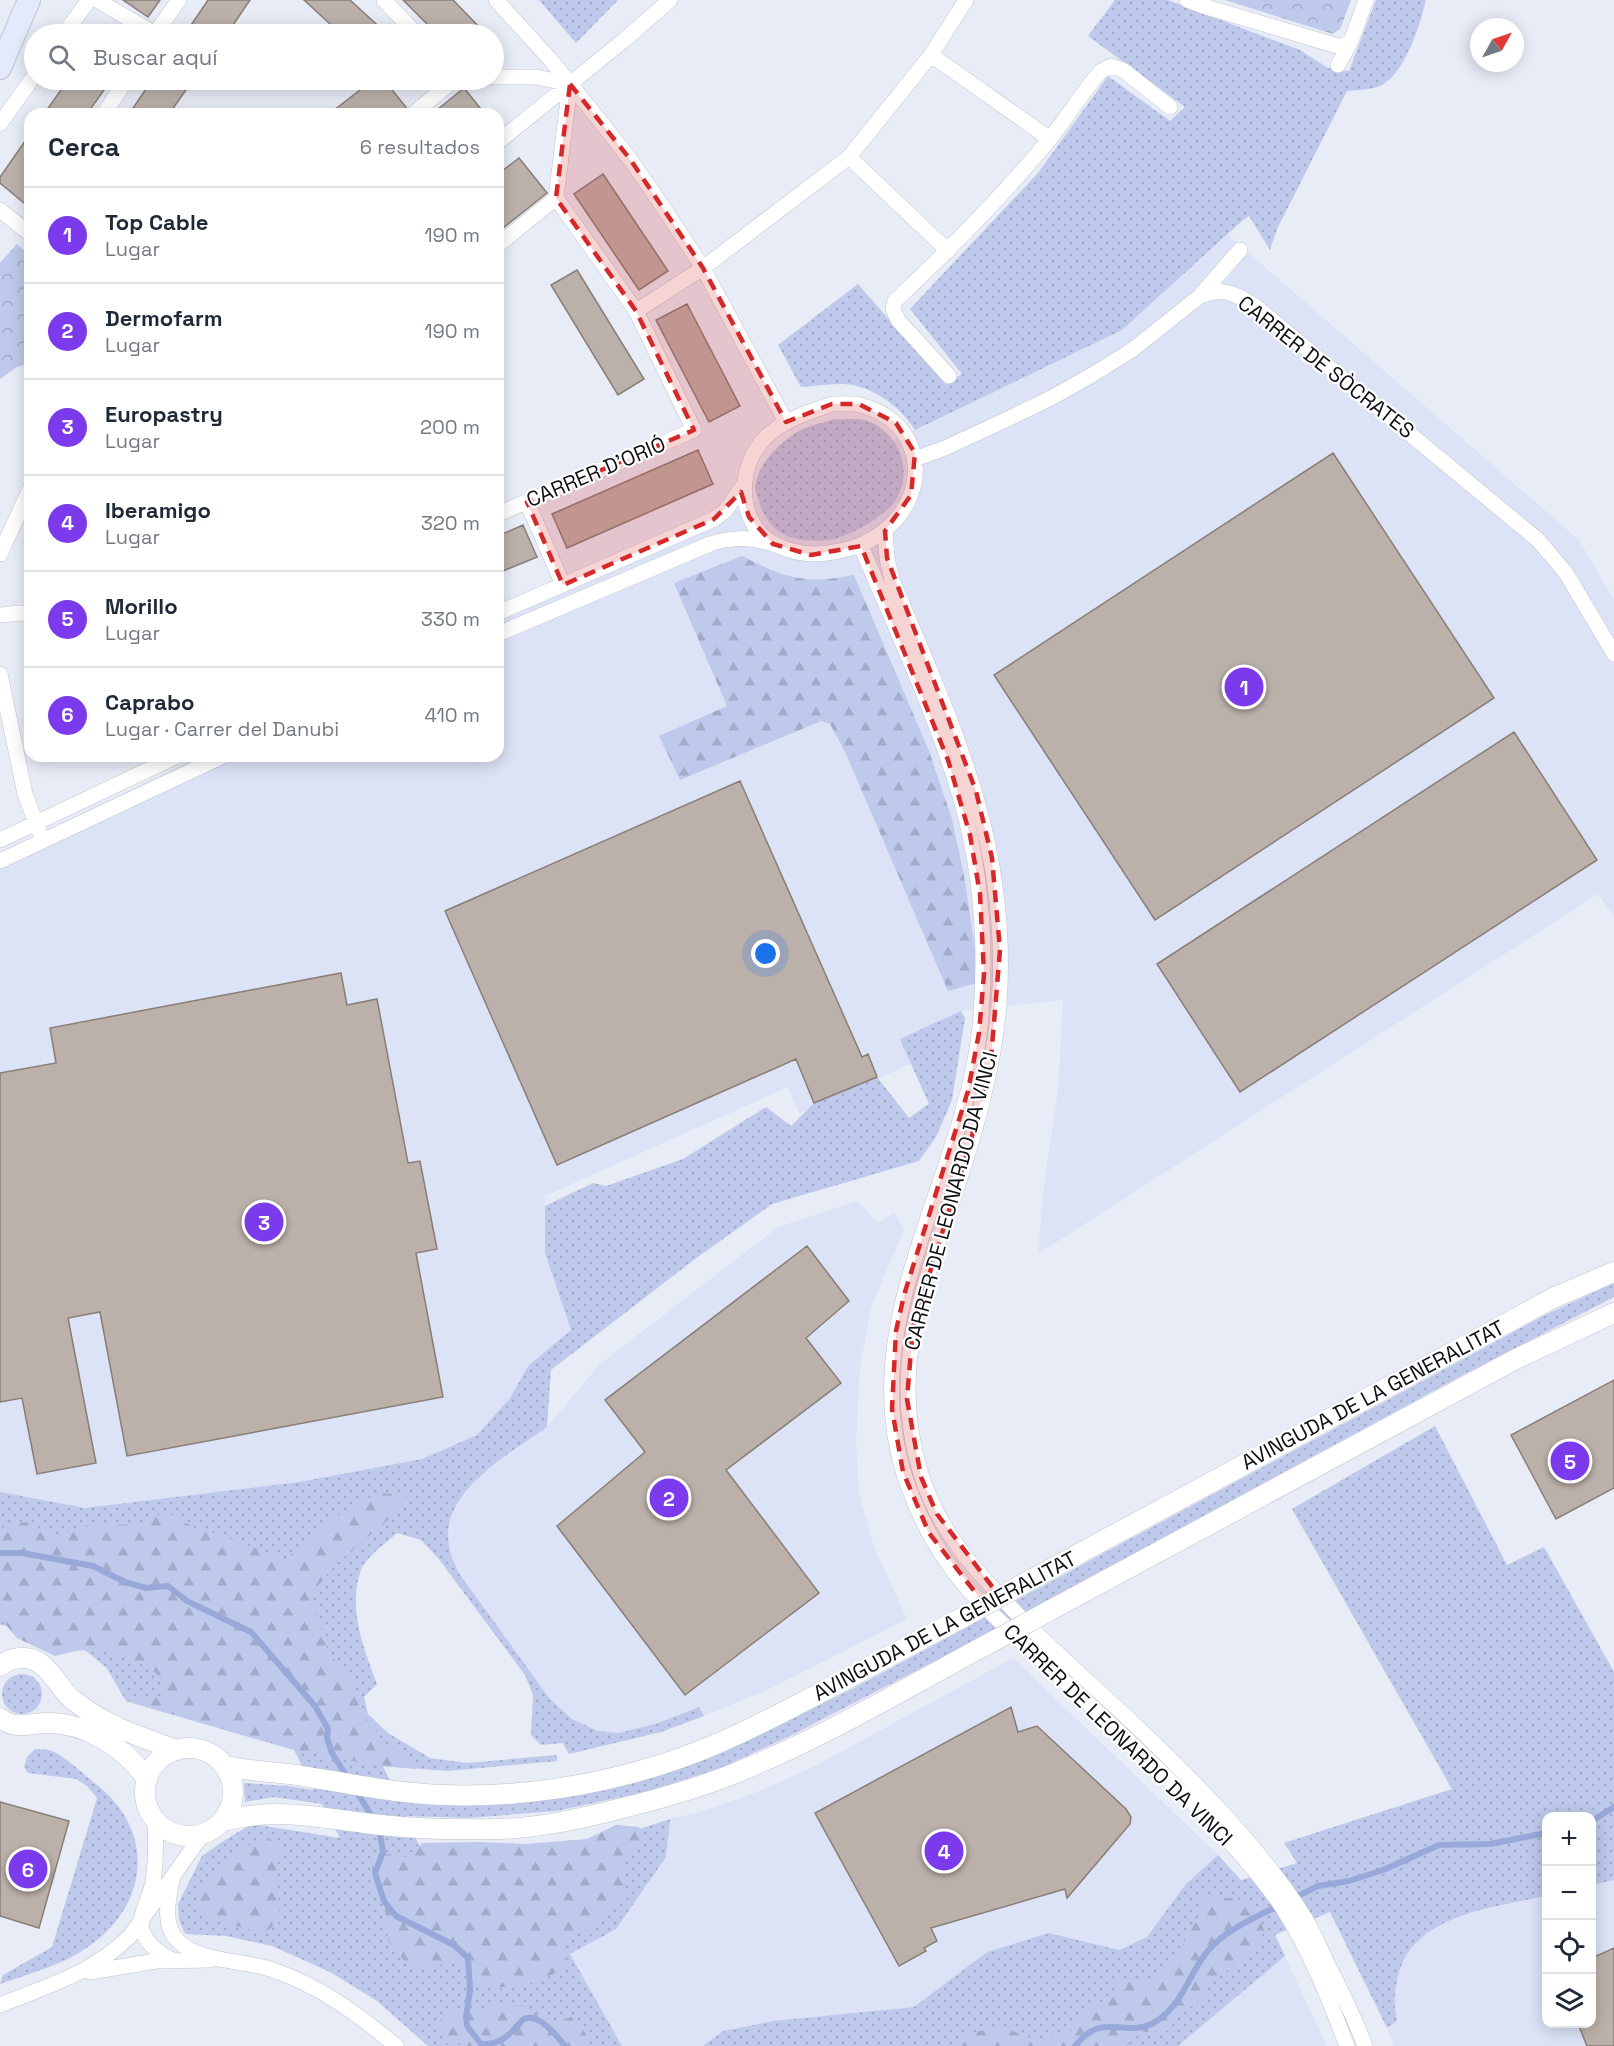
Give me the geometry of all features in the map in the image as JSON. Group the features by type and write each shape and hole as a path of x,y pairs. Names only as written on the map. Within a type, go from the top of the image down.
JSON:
{"main road":[{"path":"0,68 29,0"}],"street":[{"path":"71,24 89,0"},
{"path":"97,0 138,24"},
{"path":"162,24 179,0"},
{"path":"384,0 407,24"},
{"path":"496,0 570,84 630,159 703,268 786,422"},
{"path":"504,137 670,0"},
{"path":"570,84 556,198 636,311 703,268 849,157 931,56 966,0"},
{"path":"1187,0 1341,47 1351,41"},
{"path":"1338,64 1351,41 1366,0"},
{"path":"931,56 1050,139"},
{"path":"949,376 898,320 893,309 894,301 948,251 1003,193 1050,139 1101,70 1111,66 1123,70 1170,107"},
{"path":"504,77 536,77 570,84"},
{"path":"0,124 24,90"},
{"path":"108,108 120,90"},
{"path":"420,108 442,90"},
{"path":"849,157 948,251"},
{"path":"504,240 556,198"},
{"path":"0,210 24,229"},
{"path":"1200,296 1240,250"},
{"name":"CARRER DE SÒCRATES","path":"915,459 945,448 1049,399 1132,350 1200,296 1211,291 1226,290 1254,305 1520,522 1566,573 1614,654"},
{"name":"CARRER D'ORIÓ","path":"504,512 694,430 636,311"},
{"path":"504,631 717,542 738,537 754,538 789,550 811,555 861,546 885,531 911,495 916,473 915,453 905,433 896,423 886,414 859,404 832,404 786,422 767,436 754,452 747,470 744,501 749,517 757,530 773,544"},
{"path":"504,610 714,519 725,511 744,484"},
{"path":"0,554 24,502"},
{"path":"527,502 562,585"},
{"name":"CARRER DE LEONARDO DA VINCI","path":"885,531 886,558 892,580 951,721 976,791 992,858 997,893 1000,950 999,1004 983,1099 957,1187 926,1276 911,1338 907,1399 912,1439 921,1477 947,1531 981,1578 1187,1775 1300,1924"},
{"name":"CARRER DE LEONARDO DA VINCI","path":"861,546 929,710 961,801 974,854 980,894 984,974 979,1033 968,1091 904,1295 896,1332 892,1369 892,1409 903,1472 928,1533 966,1586 1163,1773 1215,1827 1258,1867"},
{"path":"0,615 24,614"},
{"path":"0,674 25,794 43,841"},
{"path":"0,840 164,762"},
{"path":"0,861 210,762"},
{"name":"AVINGUDA DE LA GENERALITAT","path":"225,1766 309,1777 382,1790 440,1795 492,1795 547,1789 621,1775 669,1762 722,1742 764,1722 962,1618 1553,1298 1614,1272"},
{"name":"AVINGUDA DE LA GENERALITAT","path":"223,1821 246,1815 277,1813 382,1825 501,1829 568,1822 681,1792 733,1774 779,1753 988,1644 1515,1359 1614,1313"},
{"path":"3,1661 20,1658 32,1659 42,1664 72,1699 105,1721 127,1733 177,1750"},
{"path":"0,1718 15,1726 47,1722 79,1729 107,1741 126,1754 147,1780"},
{"path":"155,1821 177,1835 190,1837 203,1834 223,1821 230,1811 234,1788 225,1766 204,1750 191,1748 177,1750 158,1761 147,1780 146,1801 155,1821 153,1879 150,1898 141,1921 148,1942 163,1956 172,1960"},
{"path":"0,2005 78,1974 95,1965 118,1947 141,1921 203,1834"},
{"path":"173,1876 167,1909 170,1931 177,1941 197,1953 272,1969 316,1988 366,2021 396,2046"},
{"path":"1300,1924 1347,2046"},
{"path":"1300,1924 1353,2013 1365,2046"},
{"path":"78,1974 172,1960 236,1961"}],"highlighted area":[{"path":"570,84 630,159 703,268 786,422 832,404 859,404 896,423 915,453 911,495 885,531 887,558 976,791 992,858 1000,950 991,1059 971,1140 913,1327 907,1399 921,1477 937,1514 1000,1597 985,1605 929,1533 903,1472 892,1409 896,1331 904,1295 968,1091 979,1033 984,974 980,894 970,835 948,760 861,546 811,555 773,544 749,517 741,492 714,519 563,585 527,502 694,430 636,311 556,198"}],"shaded area":[{"path":"1228,235 1579,540 1614,600 1614,916 1598,894 1038,1254 1043,1193 1058,1089 1063,1000 961,1011 901,1039 911,1064 799,1113 788,1087 545,1196 545,1253 571,1330 528,1366 510,1398 477,1435 422,1459 299,1482 85,1508 0,1498 0,852 188,762 504,762 504,614 915,430 1122,330"},
{"path":"858,1201 878,1223 894,1212 904,1229 871,1308 860,1367 856,1441 859,1494 874,1547 907,1619 767,1690 704,1716 698,1707 658,1723 619,1733 598,1731 572,1719 550,1699 458,1572 449,1550 449,1532 453,1510 462,1493 478,1477 547,1427 600,1364 778,1227"},
{"path":"1013,1658 1218,1855 1185,1885 1147,1937 1119,1950 1049,1933 987,1952 914,2007 779,2021 723,2031 703,2046 622,2046 570,1954 616,1929 666,1857 670,1819 700,1812 760,1791 817,1765"},
{"path":"1614,1880 1614,2046 1394,2046 1387,2028 1397,2021 1393,2003 1400,1965 1414,1944 1432,1928 1467,1914 1542,1897 1542,2028 1596,2028 1596,1884"},
{"path":"1285,1956 1327,2046 1178,2046"}],"green space":[{"path":"539,0 618,0 576,43"},
{"path":"1115,0 1168,0 1300,50 1328,68 1349,71 1376,0 1426,0 1410,48 1397,71 1380,86 1347,91 1277,229 1270,250 1249,216 1122,330 915,430 896,407 862,387 840,384 801,387 778,345 858,284 946,385 962,374 910,309 1038,173 1108,76 1170,121 1185,107 1088,36"},
{"path":"1225,0 1351,0 1340,29 1333,34"},
{"path":"17,244 24,250 24,365 0,379 0,263"},
{"path":"834,419 866,420 889,436 901,455 903,478 901,490 895,501 883,513 846,535 819,541 790,537 773,526 767,518 755,487 757,478 771,454 792,436 807,427"},
{"path":"742,556 771,570 796,578 822,579 854,575 929,751 952,819 964,875 980,982 948,991 846,754 830,724 821,721 680,780 659,736 727,706 674,583"},
{"path":"961,1011 965,1018 952,1100 936,1137 919,1161 772,1204 695,1259 551,1370 547,1427 495,1463 464,1493 454,1510 449,1529 451,1553 458,1572 550,1699 572,1719 598,1731 619,1733 658,1723 699,1707 704,1716 661,1732 569,1754 563,1743 541,1745 531,1735 533,1695 525,1675 438,1558 421,1540 397,1533 367,1560 357,1584 356,1614 367,1657 377,1684 364,1697 368,1714 388,1733 430,1758 467,1763 557,1755 557,1761 448,1771 383,1766 399,1801 600,1790 722,1753 856,1687 1543,1316 1614,1283 1614,1297 1461,1376 954,1651 788,1737 723,1767 650,1791 556,1811 468,1818 406,1816 422,1852 504,1857 618,1836 670,1819 666,1857 616,1929 570,1954 622,2046 428,2046 377,2001 330,1972 272,1946 226,1936 185,1934 179,1920 178,1904 202,1856 225,1840 252,1824 340,1838 322,1804 274,1797 245,1802 244,1783 314,1790 294,1750 126,1701 106,1667 58,1629 0,1625 0,1492 85,1508 299,1482 422,1459 477,1435 510,1398 528,1366 571,1330 545,1253 545,1206 593,1183 606,1186 683,1159 766,1107 791,1126 814,1103 877,1077 909,1118 929,1104 900,1039"},
{"path":"1435,1426 1507,1565 1544,1547 1614,1672 1614,1880 1596,1884 1596,1812 1542,1812 1542,1897 1456,1918 1435,1928 1418,1941 1405,1959 1397,1981 1395,2001 1397,2021 1387,2028 1330,1912 1275,1935 1285,1956 1178,2046 703,2046 723,2031 774,2021 914,2007 987,1952 1049,1933 1119,1950 1147,1937 1185,1885 1218,1855 1241,1880 1297,1863 1284,1843 1452,1789 1292,1509"},
{"path":"380,1493 407,1495 394,1515 336,1564 311,1594 328,1651 352,1682 362,1713 385,1743 412,1760 416,1769 382,1766 294,1750 126,1701 162,1697 166,1682 149,1667 99,1649 55,1656 17,1638 0,1618 0,1528 26,1522 58,1536 79,1528 105,1524 145,1525 164,1511 195,1528 224,1536 285,1560 345,1510"},
{"path":"22,1674 36,1680 42,1694 36,1708 22,1714 8,1708 2,1694 8,1680"},
{"path":"35,1749 49,1750 60,1755 116,1803 128,1823 136,1844 138,1865 134,1887 125,1907 111,1927 92,1944 60,1963 0,1984 3,1975 52,1947 97,1798 87,1786 76,1779 28,1773 24,1767 27,1757"},
{"path":"616,1825 639,1827 648,1841 623,1863 627,1899 591,1927 565,1939 564,1963 548,1977 526,1984 491,1987 471,1978 453,1963 409,1967 388,1940 385,1910 371,1881 374,1852 407,1857 422,1843 525,1844 587,1839"},
{"path":"268,1838 282,1845 276,1861 280,1919 265,1933 202,1918 198,1893 214,1873 246,1846"},
{"path":"1202,1897 1232,1898 1255,1908 1264,1931 1257,1945 1230,1969 1211,1981 1203,1997 1177,2018 1168,2031 1141,2032 1127,2046 952,2046 963,2034 1003,2027 1038,2041 1073,2030 1082,2009 1118,1995 1118,1978 1153,1981 1170,1967 1197,1920"},
{"path":"500,2005 525,2005 550,2023 572,2017 586,2034 591,2046 464,2046 460,2043 446,2043 439,2021 450,2009 477,2009"}],"building":[{"path":"123,0 160,0 148,17"},
{"path":"208,0 250,0 234,24 192,24"},
{"path":"304,0 350,0 376,24 330,24"},
{"path":"403,0 453,0 476,24 427,24"},
{"path":"61,90 104,90 91,108 48,108"},
{"path":"145,90 186,90 173,108 133,108"},
{"path":"360,90 392,90 406,107 406,108 337,108"},
{"path":"462,90 466,90 480,108 439,108"},
{"path":"24,143 24,203 0,183 0,177"},
{"path":"519,158 547,193 504,227 504,169"},
{"path":"603,174 668,271 639,290 574,194"},
{"path":"577,270 644,379 618,395 551,285"},
{"path":"687,304 740,406 709,422 656,320"},
{"path":"698,450 713,484 567,548 552,514"},
{"path":"1333,453 1494,698 1155,920 994,675"},
{"path":"523,525 537,557 504,571 504,533"},
{"path":"1514,732 1597,860 1240,1092 1157,964"},
{"path":"740,781 862,1057 868,1054 877,1077 814,1103 796,1059 557,1165 445,911"},
{"path":"341,973 347,1005 377,999 408,1163 420,1161 437,1249 416,1253 443,1397 127,1456 100,1312 68,1318 96,1463 37,1474 22,1398 0,1402 0,1073 56,1063 50,1028"},
{"path":"807,1246 849,1301 806,1338 841,1383 726,1470 819,1593 685,1695 557,1526 645,1452 605,1400"},
{"path":"1614,1380 1614,1488 1556,1519 1511,1435"},
{"path":"1011,1707 1018,1732 1037,1726 1126,1809 1131,1817 1130,1824 1067,1898 1065,1889 931,1928 937,1941 924,1948 926,1951 899,1966 815,1813"},
{"path":"0,1802 69,1821 39,1928 0,1916"},
{"path":"1614,1948 1614,2046 1587,2046 1580,2028 1596,2028 1596,1956"}],"waterway":[{"path":"0,1553 22,1553 93,1566 125,1582 146,1588 168,1586 187,1601 251,1632 315,1706 328,1729 327,1738 332,1753 349,1780"},
{"path":"355,1789 379,1828 383,1852 375,1873 384,1901 396,1916 454,1945 468,1958 470,1990 467,2026 481,2044 501,2040 523,2020 529,2018 547,2026 565,2046"},
{"path":"1596,1818 1614,1807"},
{"path":"1292,1899 1318,1886 1349,1881 1383,1870 1439,1845 1490,1844 1542,1834"},
{"path":"1075,2046 1096,2029 1136,2028 1147,2026 1158,2020 1173,2006 1213,1945 1240,1925 1280,1905"}],"place":[{"name":"Top Cable","path":"1244,687"},
{"name":"Europastry","path":"264,1222"},
{"name":"Morillo","path":"1570,1461"},
{"name":"Dermofarm","path":"669,1498"},
{"name":"Iberamigo","path":"944,1851"},
{"name":"Caprabo","path":"28,1869"}]}
